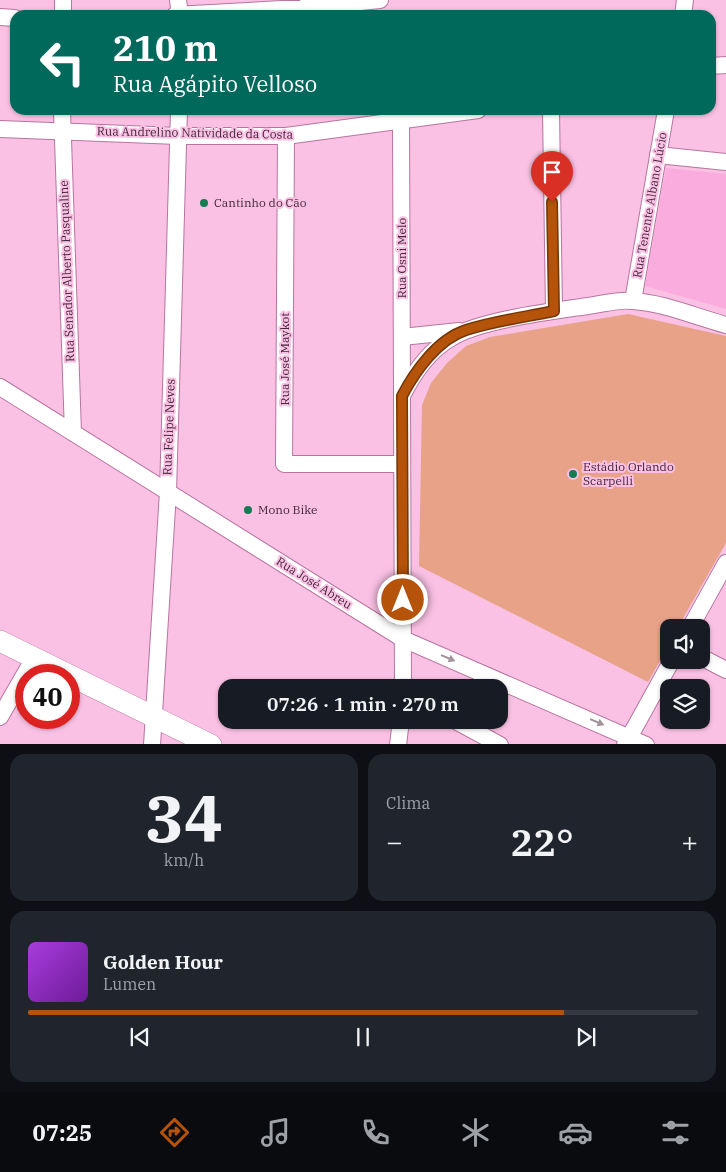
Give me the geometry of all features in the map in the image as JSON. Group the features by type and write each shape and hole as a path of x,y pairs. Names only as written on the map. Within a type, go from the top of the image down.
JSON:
{"main road":[{"path":"0,641 153,714 211,744"}],"street":[{"path":"266,10 380,0"},
{"name":"Rua Senador Alberto Pasqualine","path":"62,115 73,433"},
{"name":"Rua Felipe Neves","path":"152,744 168,492 179,115"},
{"name":"Rua Andrelino Natividade da Costa","path":"0,129 178,136 286,136 443,115"},
{"path":"551,115 554,311"},
{"name":"Rua Tenente Albano Lúcio","path":"633,301 665,115"},
{"name":"Rua Osni Melo","path":"401,121 403,679"},
{"name":"Rua José Maykot","path":"286,136 284,464 402,464"},
{"path":"658,155 726,162"},
{"path":"402,337 465,330 554,311 633,301 726,325"},
{"path":"402,396 408,383 433,352 449,339 465,330"},
{"name":"Rua José Abreu","path":"0,387 403,639 627,741 646,744"},
{"path":"695,619 726,563"},
{"path":"0,717 34,658"},
{"path":"710,662 726,670"},
{"path":"627,741 667,669"},
{"path":"398,744 400,729"},
{"path":"471,729 500,744"}],"shaded area":[{"path":"666,168 726,174 726,309 645,286"},
{"name":"Estádio Orlando Scarpelli","path":"628,314 726,336 726,543 683,619 660,619 660,661 648,682 419,566 422,405 431,383 447,363 466,346 490,337"}],"place":[{"name":"Cantinho do Cão","path":"204,203"},
{"name":"Estádio Orlando Scarpelli","path":"573,474"},
{"name":"Mono Bike","path":"248,510"}],"route":[{"path":"403,600 402,396 408,383 433,352 449,339 465,330 554,311 552,202"}]}
